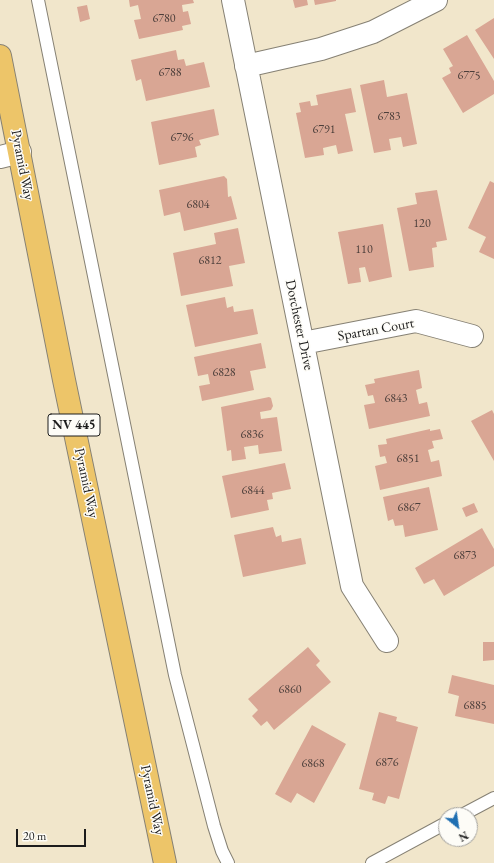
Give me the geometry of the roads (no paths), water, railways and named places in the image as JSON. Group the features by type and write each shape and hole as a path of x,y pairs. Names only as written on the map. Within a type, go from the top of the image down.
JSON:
{"main road":[{"name":"Pyramid Way","path":"0,56 10,155 66,387 165,863"}],"street":[{"name":"Dorchester Drive","path":"233,0 352,586 387,641"},
{"path":"246,66 321,49 372,32 436,0"},
{"name":"Spartan Court","path":"303,343 416,321 472,336"}],"lane":[{"path":"38,0 175,675 214,826 222,851 228,863"},
{"path":"477,807 494,798"},
{"path":"372,863 438,827"}]}
